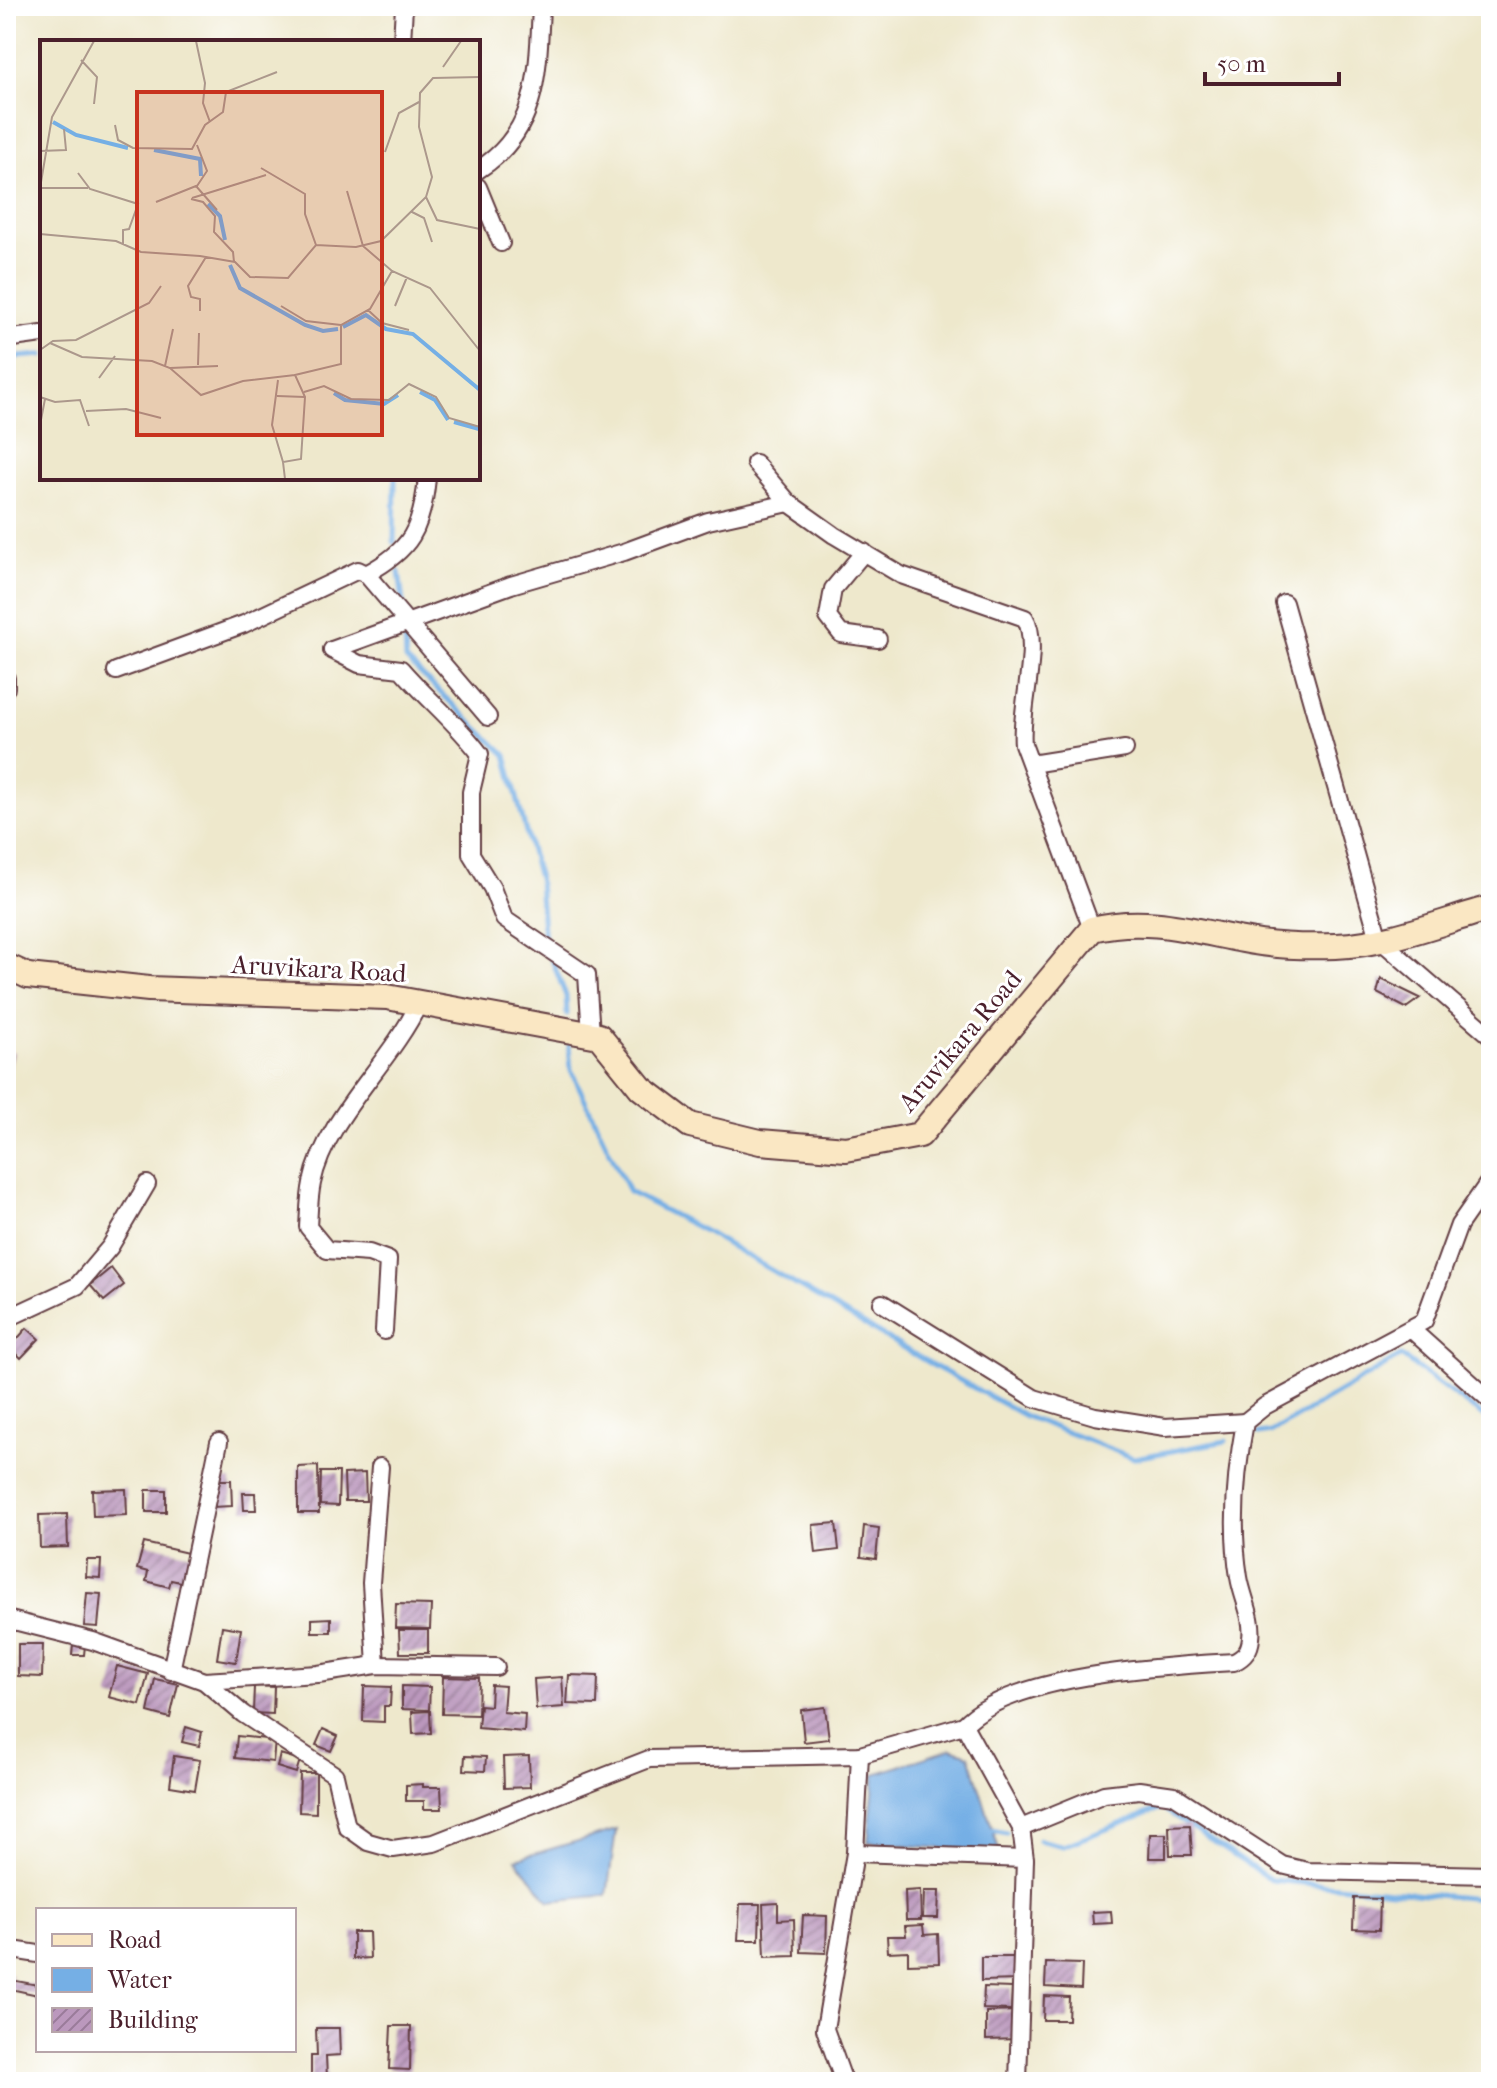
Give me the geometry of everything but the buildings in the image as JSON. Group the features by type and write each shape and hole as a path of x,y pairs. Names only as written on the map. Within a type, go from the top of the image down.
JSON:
{"main road":[{"path":"1092,929 1127,923 1177,925 1246,941 1336,946 1379,939 1491,908"},
{"name":"Aruvikara Road","path":"6,966 28,976 149,989 387,997 591,1034 599,1036 641,1088 690,1125 760,1142 846,1149 920,1135 1092,929"}],"street":[{"path":"402,40 404,6"},
{"path":"480,169 495,159 523,122 537,81 541,6"},
{"path":"480,192 501,243"},
{"path":"6,339 40,334"},
{"path":"755,463 789,503 901,575 1025,618 1031,640 1021,721 1023,744 1092,929"},
{"path":"366,574 398,557 413,538 427,480"},
{"path":"591,1034 587,975 563,955 532,939 504,919 492,888 471,854 471,792 480,754 456,721 423,694 401,669 359,664 332,650 708,521 789,503"},
{"path":"864,552 833,589 828,617 835,631 841,634 878,639"},
{"path":"116,671 244,624 354,570 366,574 488,717"},
{"path":"1284,603 1379,939 1491,1036"},
{"path":"6,678 6,688"},
{"path":"1031,764 1125,749"},
{"path":"384,1331 388,1260 369,1253 327,1250 308,1227 312,1181 329,1140 405,1032 419,1003"},
{"path":"882,1303 1034,1398 1095,1416 1165,1427 1245,1422 1265,1406 1412,1330 1427,1315 1459,1225 1491,1179"},
{"path":"6,1319 77,1286 110,1247 147,1184"},
{"path":"1412,1330 1491,1401"},
{"path":"204,1681 243,1714 335,1775 347,1827 368,1842 393,1849 434,1843 649,1759 860,1755 964,1725 987,1705 1085,1678 1142,1668 1234,1662 1242,1658 1251,1641 1252,1630 1239,1578 1235,1535 1245,1422"},
{"path":"171,1671 219,1442"},
{"path":"376,1665 371,1583 380,1467"},
{"path":"6,1619 93,1641 204,1681 318,1674 376,1665 496,1667"},
{"path":"964,1725 1021,1828 1025,1859 1018,2082"},
{"path":"844,2082 825,2029 855,1853 860,1755"},
{"path":"1021,1828 1104,1794 1139,1790 1174,1795 1282,1865 1307,1871 1491,1875"},
{"path":"855,1853 1025,1859"},
{"path":"6,1949 36,1954"}],"water":[{"path":"951,1749 969,1755 1000,1853 868,1842 875,1774"},
{"path":"616,1830 607,1895 549,1901 516,1859"}],"waterway":[{"path":"6,358 40,355"},
{"path":"394,542 395,480"},
{"path":"399,572 404,609"},
{"path":"405,639 406,660 506,755 539,882 544,942"},
{"path":"550,955 566,996 567,1014"},
{"path":"569,1046 571,1070 629,1192 708,1233 1027,1417 1134,1458 1226,1441"},
{"path":"1259,1434 1271,1432 1401,1356 1491,1422"},
{"path":"1039,1840 1063,1846 1162,1808 1271,1880 1491,1900"},
{"path":"987,1829 1006,1833"}]}
